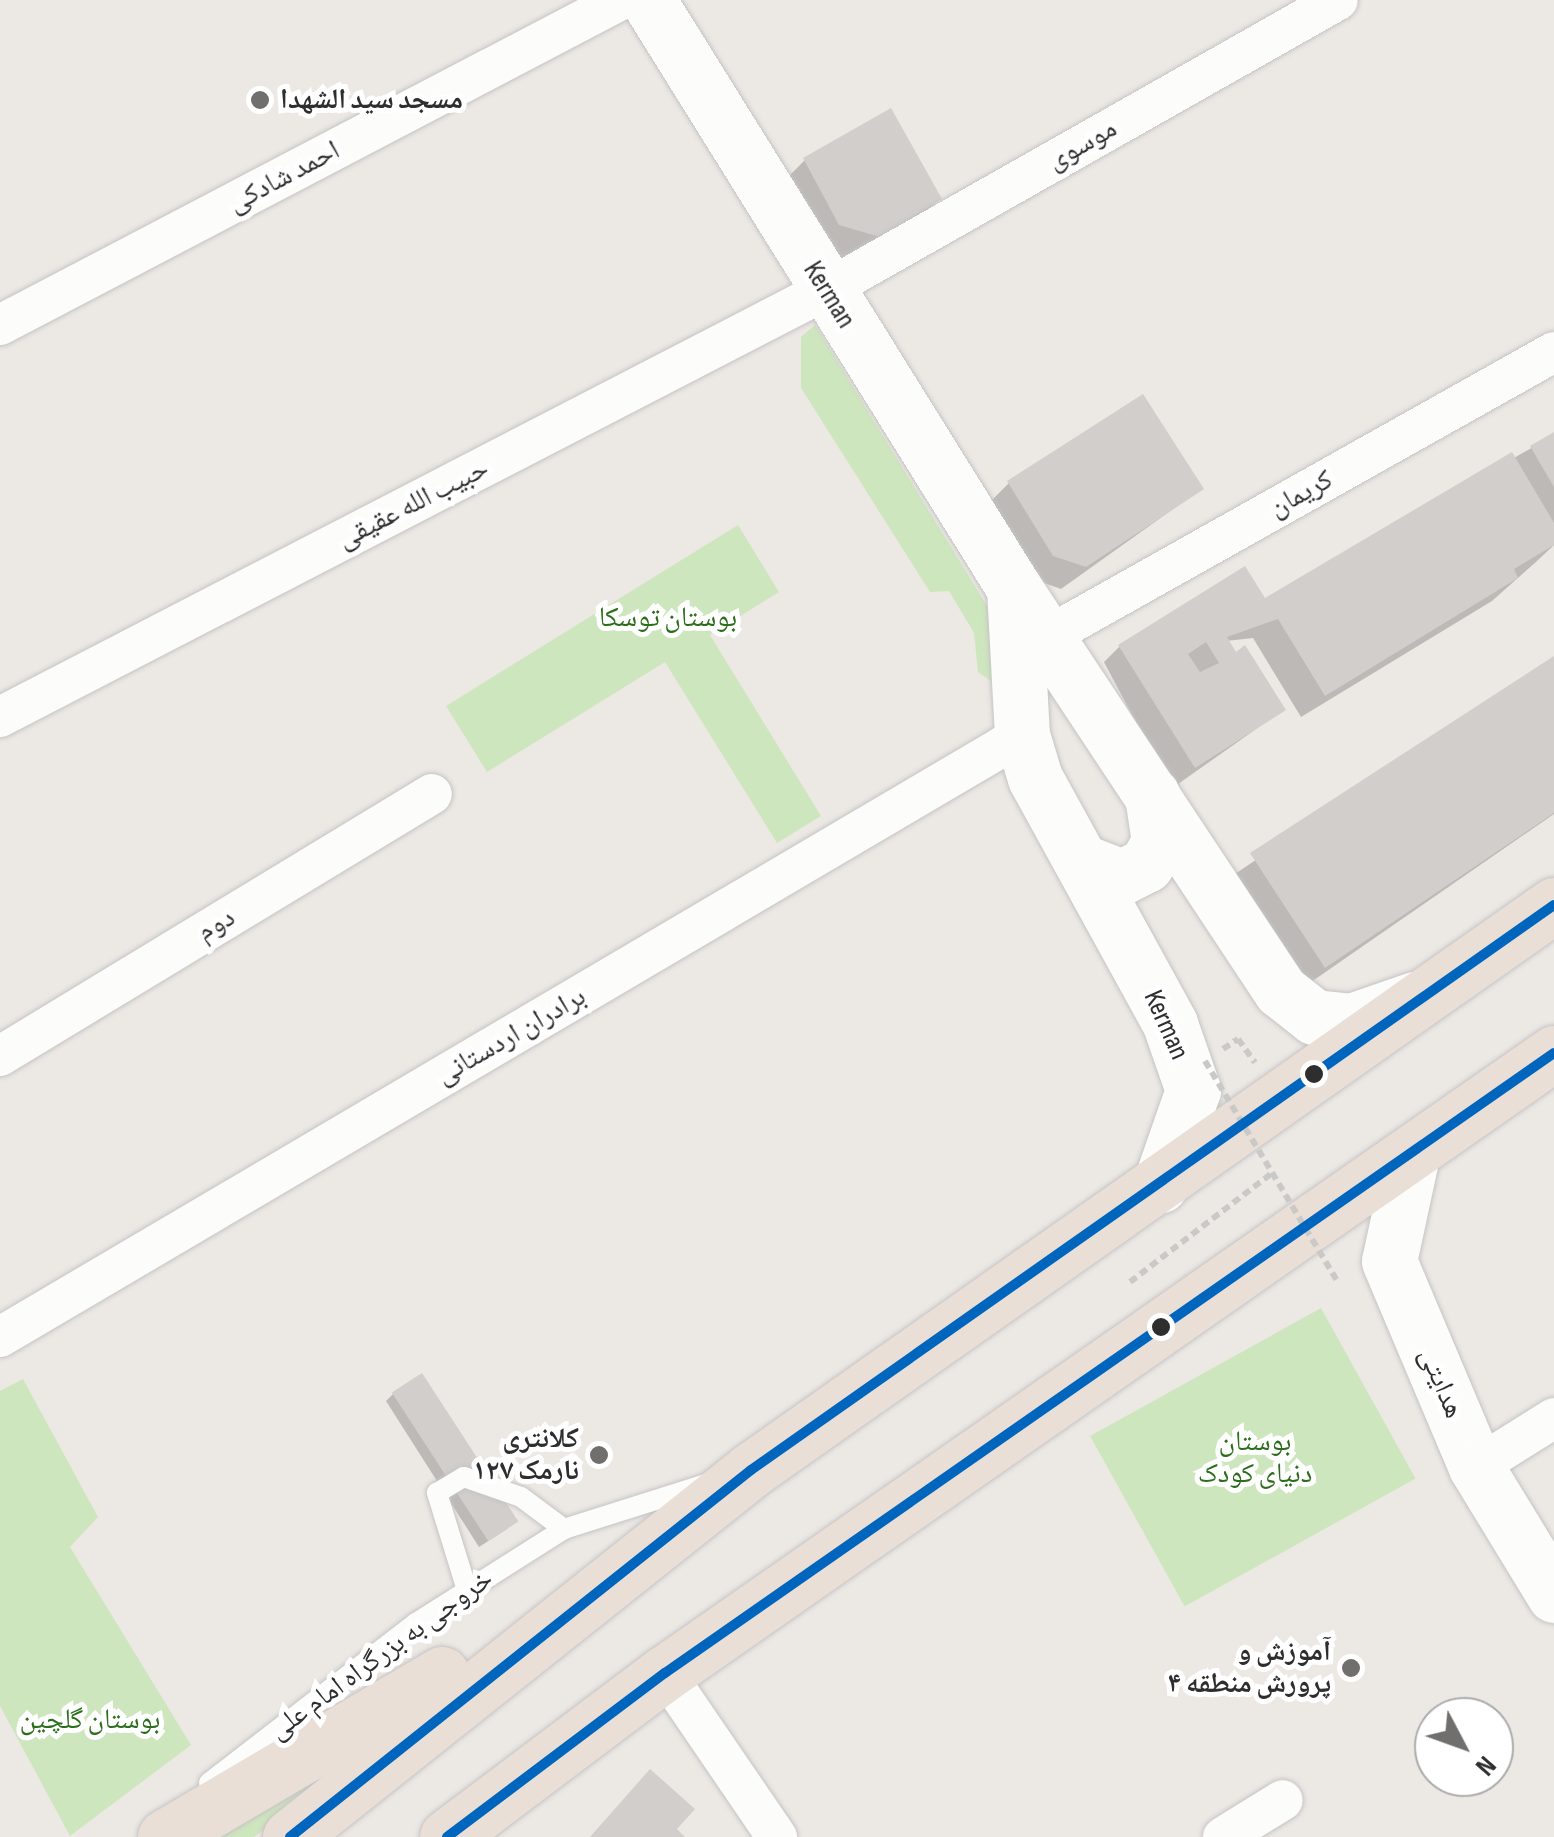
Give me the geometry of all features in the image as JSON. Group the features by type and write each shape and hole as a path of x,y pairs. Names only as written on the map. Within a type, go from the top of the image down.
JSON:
{"highway":[{"path":"290,1837 568,1607 751,1470 1554,904"},
{"path":"448,1837 524,1775 665,1673 1554,1053"},
{"path":"166,1837 568,1607"},
{"path":"502,1837 665,1673"},
{"path":"462,1837 524,1775"}],"main road":[{"name":"Kerman","path":"648,0 1014,588 1281,991 1314,1016 1351,1021 1426,996"},
{"name":"Kerman","path":"1014,588 1022,735 1081,861 1170,1024 1194,1090 1160,1185"},
{"path":"1081,861 1122,878 1146,865 1159,842 1152,795"},
{"name":"هدایتی","path":"1412,1155 1388,1260 1476,1467 1551,1583"}],"street":[{"name":"احمد شادکی","path":"0,325 621,0"},
{"name":"موسوی","path":"826,290 1338,0"},
{"name":"حبیب الله عقیقی","path":"0,717 826,290"},
{"name":"کریمان","path":"1048,636 1554,352"},
{"name":"برادران اردستانی","path":"0,1336 1022,735"},
{"name":"دوم","path":"0,1056 432,794"},
{"path":"1476,1467 1554,1418"},
{"path":"665,1673 778,1837"},
{"path":"1240,1833 1282,1800"}],"lane":[{"name":"خروجی به بزرگراه امام علی","path":"145,1837 466,1590 564,1529 751,1470"},
{"path":"466,1590 437,1493 464,1477 521,1497 564,1529"}],"path":[{"path":"1205,1060 1337,1280 1346,1276"},
{"path":"1130,1282 1272,1173"}],"green space":[{"path":"815,325 1000,627 992,682 978,672 974,633 949,591 930,592 801,388 801,337"},
{"name":"بوستان توسکا","path":"738,525 779,592 710,635 821,816 777,843 665,662 487,772 446,706"},
{"name":"بوستان دنیای کودک","path":"1321,1308 1416,1479 1185,1607 1090,1436"},
{"name":"بوستان گلچین","path":"23,1379 98,1517 70,1547 191,1745 70,1836 0,1706 0,1391"},
{"path":"335,1755 323,1788 254,1837 190,1837"}],"building":[{"path":"891,108 942,199 880,237 839,225 803,158"},
{"path":"1143,394 1204,489 1086,567 1053,556 1007,481"},
{"path":"1554,432 1554,487 1530,446"},
{"path":"1512,452 1554,523 1554,545 1514,569 1518,578 1325,696 1278,619 1227,637 1236,652 1245,645 1286,710 1195,768 1118,645 1245,566 1265,598","holes":["1206,642 1219,663 1200,672 1188,654"]},
{"path":"1554,656 1554,813 1325,968 1250,853"},
{"path":"422,1373 518,1521 488,1541 392,1393"},
{"path":"650,1769 695,1809 677,1829 685,1837 590,1837"}],"transit line":[{"path":"290,1837 751,1470 1554,905"},
{"path":"447,1837 665,1673 1554,1053"}],"place":[{"name":"مسجد سید الشهدا","path":"260,100"},
{"name":"کلانتری ۱۲۷ نارمک","path":"599,1455"},
{"name":"آموزش و پرورش منطقه ۴","path":"1351,1668"}]}
